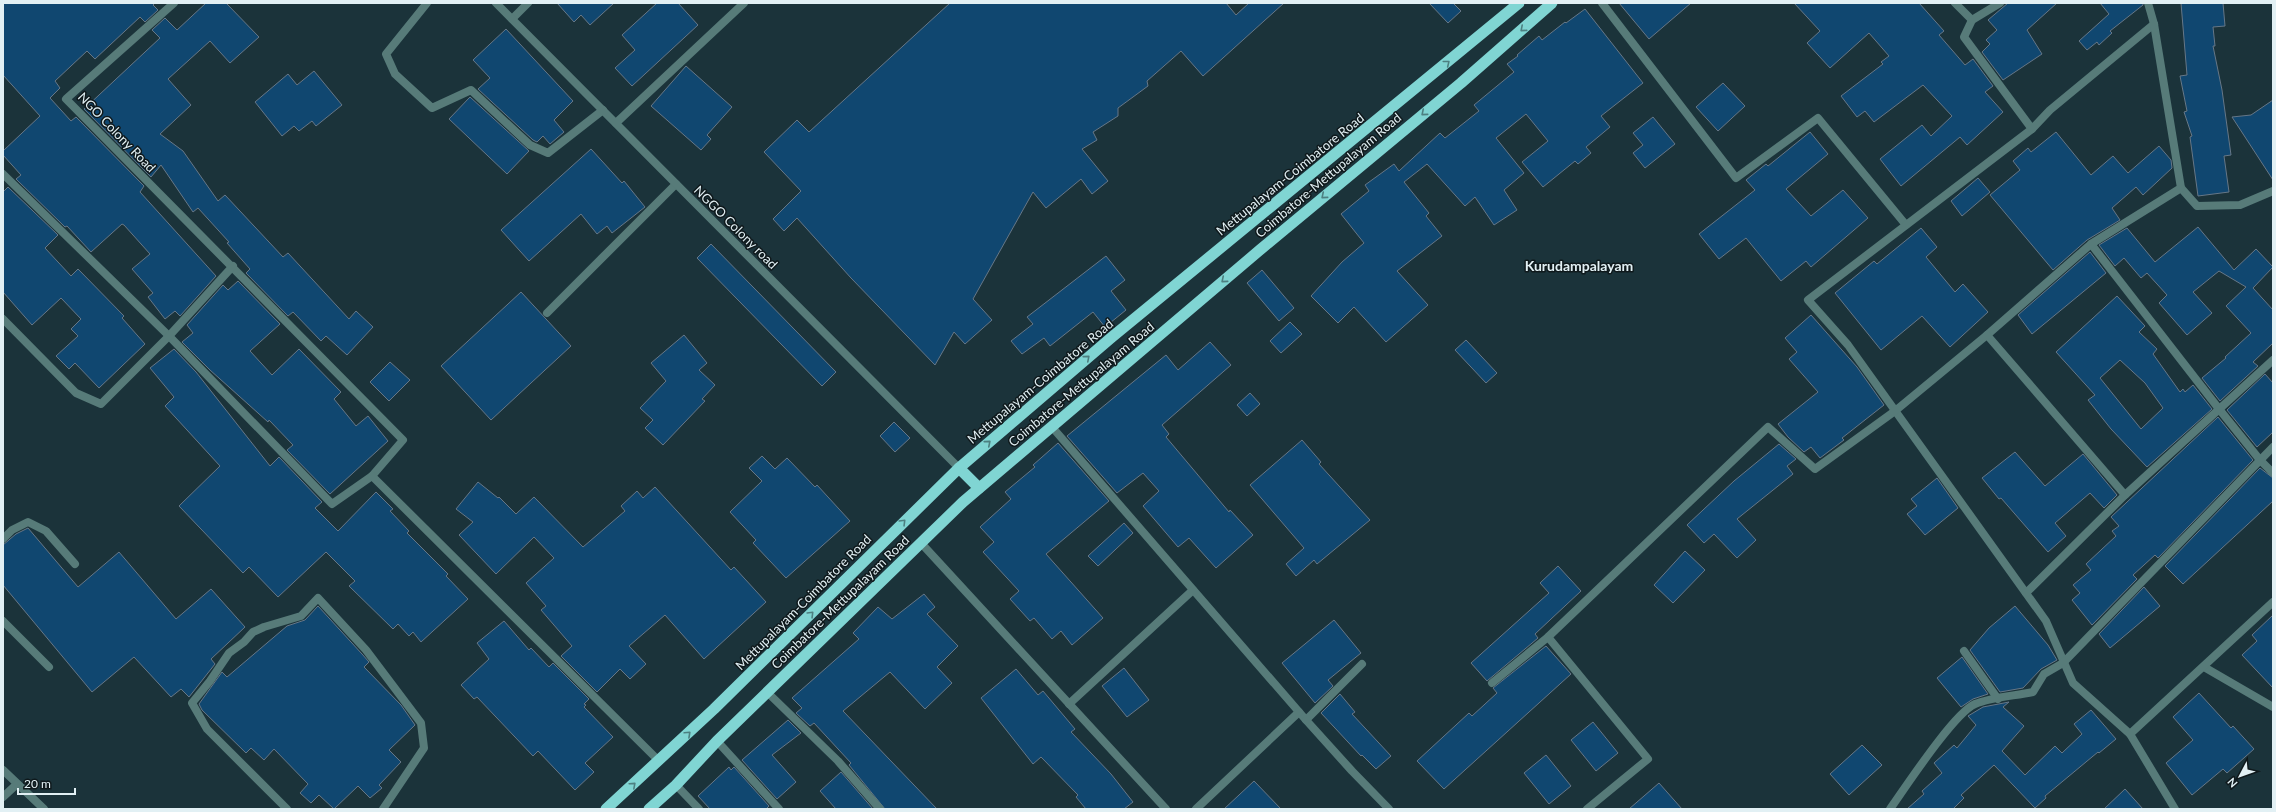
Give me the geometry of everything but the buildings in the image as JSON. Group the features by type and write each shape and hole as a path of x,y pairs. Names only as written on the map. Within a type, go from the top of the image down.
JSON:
{"highway":[{"name":"Mettupalayam-Coimbatore Road","path":"606,809 714,709 959,468 1112,337 1519,3"},
{"name":"Coimbatore-Mettupalayam Road","path":"649,809 676,785 717,741 979,488 1461,83 1552,3"},
{"path":"959,468 979,488"}],"street":[{"name":"NGO Colony Road","path":"174,3 66,99 233,266"},
{"path":"427,3 386,54 395,74 432,108 472,90 530,145 548,153 603,110"},
{"name":"NGGO Colony road","path":"496,3 959,468"},
{"path":"512,19 528,3"},
{"path":"616,123 744,3"},
{"path":"1602,3 1736,178 1818,118 1906,225"},
{"path":"1955,3 1972,20"},
{"path":"2000,3 1972,20 1964,38 2032,129"},
{"path":"2148,3 2154,24 2181,188 2197,206 2216,207 2240,205 2273,191"},
{"path":"2154,24 2050,110 2032,129 1808,300 1848,345 2046,621 2073,683 2130,734 2175,809"},
{"path":"3,174 170,336 332,504 372,476 403,440 233,266 170,336 102,404 76,394 3,318"},
{"path":"547,313 676,184"},
{"path":"1492,683 1548,637 1768,427 1815,469 1895,411 1987,335 2091,244 2181,188"},
{"path":"2091,244 2219,409 2260,460 2273,472"},
{"path":"1987,335 2126,495"},
{"path":"2026,593 2126,495 2273,360"},
{"path":"1052,426 1306,720 1389,809"},
{"path":"1890,809 1933,750 1960,717 1974,704 2032,692 2044,674 2063,663 2273,447"},
{"path":"372,476 659,761"},
{"path":"3,539 12,530 28,522 46,531 75,564"},
{"path":"921,543 1166,809"},
{"path":"1069,704 1193,590"},
{"path":"287,809 207,729 192,703 210,681 229,653 244,642 254,632 264,627 301,616 318,598 366,650 421,723 424,748 383,809"},
{"path":"2130,734 2273,602"},
{"path":"3,621 49,667"},
{"path":"1548,637 1648,759 1587,809"},
{"path":"1964,651 1998,699"},
{"path":"1306,720 1362,664"},
{"path":"2204,666 2273,707"},
{"path":"768,692 838,761 880,809"},
{"path":"1196,809 1299,712"},
{"path":"717,741 779,809"},
{"path":"3,770 44,809"},
{"path":"3,797 18,784"},
{"path":"676,785 699,809"}],"district":[{"name":"Kurudampalayam","path":"1579,266"}]}
